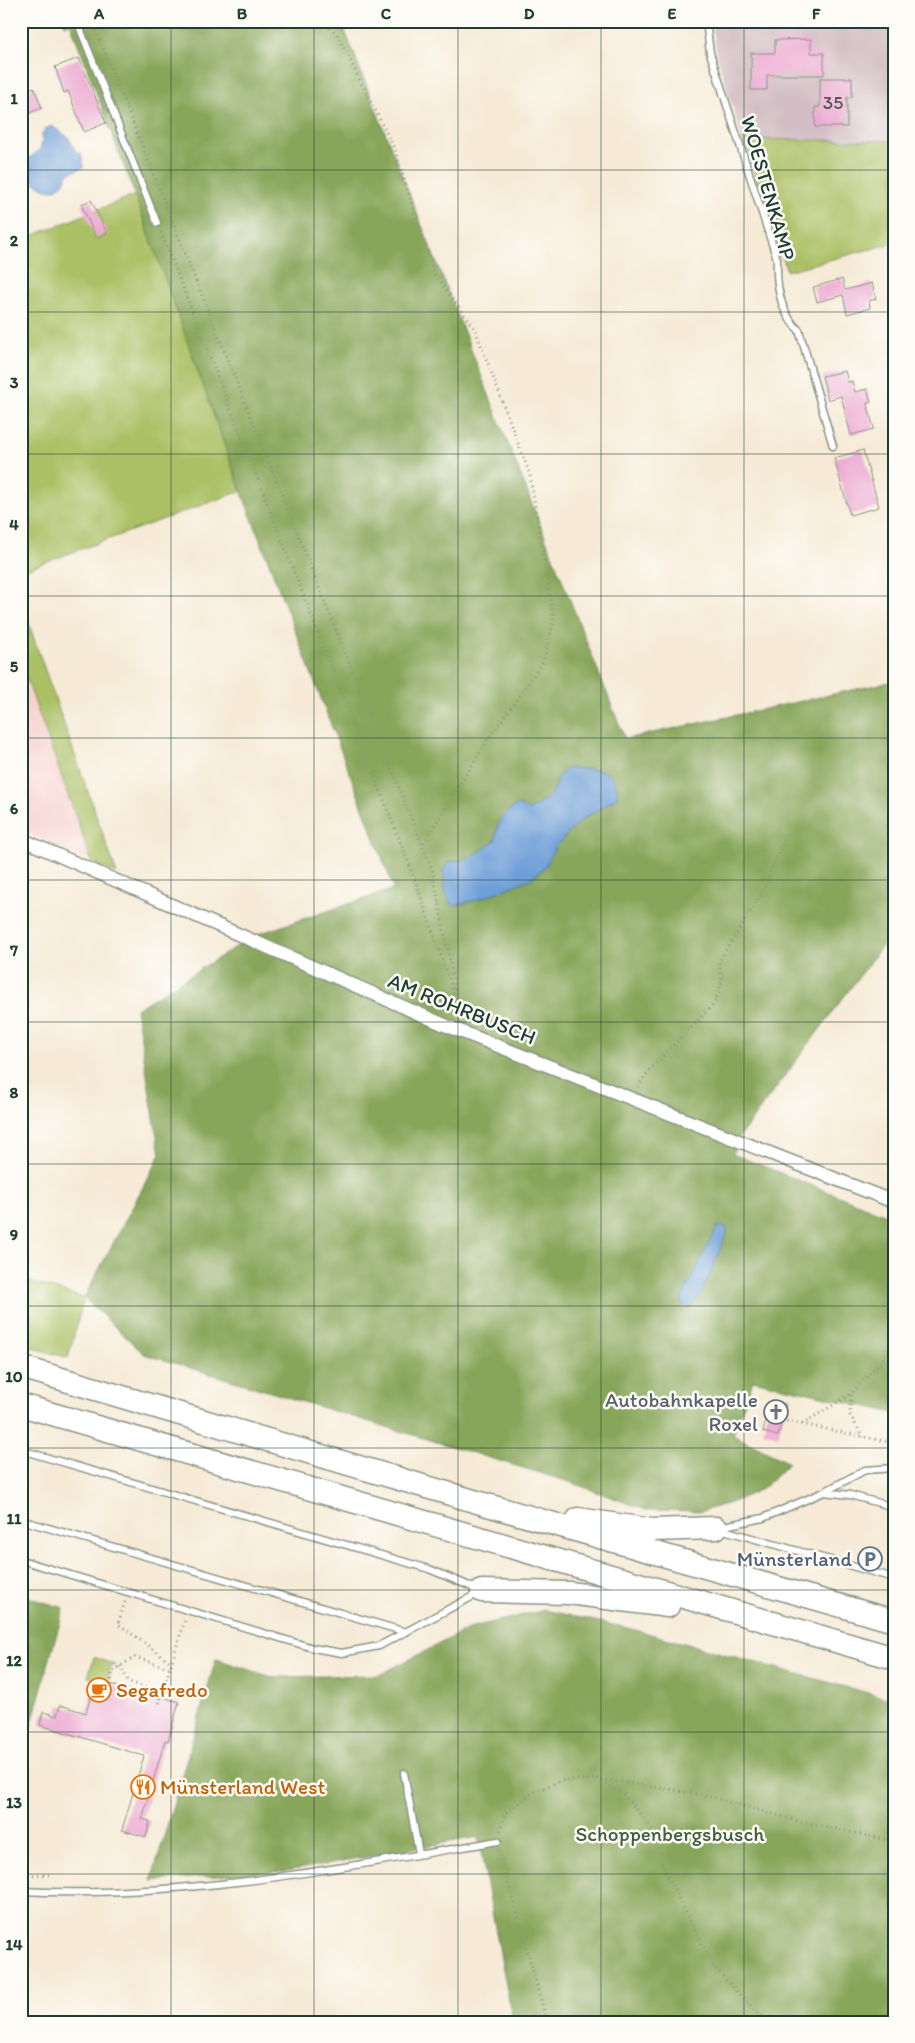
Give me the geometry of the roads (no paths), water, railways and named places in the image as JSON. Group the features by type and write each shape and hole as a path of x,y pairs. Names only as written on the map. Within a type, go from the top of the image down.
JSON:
{"highway":[{"path":"21,1367 484,1504 894,1621"},
{"path":"21,1405 894,1658"},
{"path":"484,1504 652,1530 716,1528"},
{"path":"482,1591 598,1596 751,1618"}],"street":[{"name":"AM ROHRBUSCH","path":"21,839 447,1026 894,1202"}],"lane":[{"path":"77,21 157,223"},
{"name":"WOESTENKAMP","path":"706,21 710,53 776,259 776,282 789,321 799,330 834,446"},
{"path":"21,1450 429,1569 482,1591"},
{"path":"716,1528 763,1518 824,1492 865,1470 894,1468"},
{"path":"824,1492 850,1495 894,1506"},
{"path":"21,1520 406,1632"},
{"path":"716,1528 894,1578"},
{"path":"21,1560 328,1652 359,1651 379,1646 482,1591"},
{"path":"404,1773 419,1854"},
{"path":"21,1892 159,1889 287,1877 498,1841"}],"water":[{"path":"52,126 69,138 76,152 81,153 84,167 68,174 63,184 54,190 46,189 32,182 26,165 26,159 36,153 40,147 41,136 45,129"},
{"path":"568,768 599,770 611,775 618,790 616,798 580,821 555,847 545,867 530,879 482,898 453,906 446,894 443,870 448,862 468,858 490,845 495,840 497,828 504,815 518,805 529,810 545,800 552,794 557,777"},
{"path":"718,1226 727,1228 727,1233 699,1297 688,1308 681,1303 681,1299"}],"place":[{"name":"Autobahnkapelle Roxel","path":"776,1412"},
{"name":"Münsterland","path":"870,1559"},
{"name":"Segafredo","path":"99,1690"},
{"name":"Münsterland West","path":"143,1787"}],"park label":[{"name":"Schoppenbergsbusch","path":"670,1834"}]}
